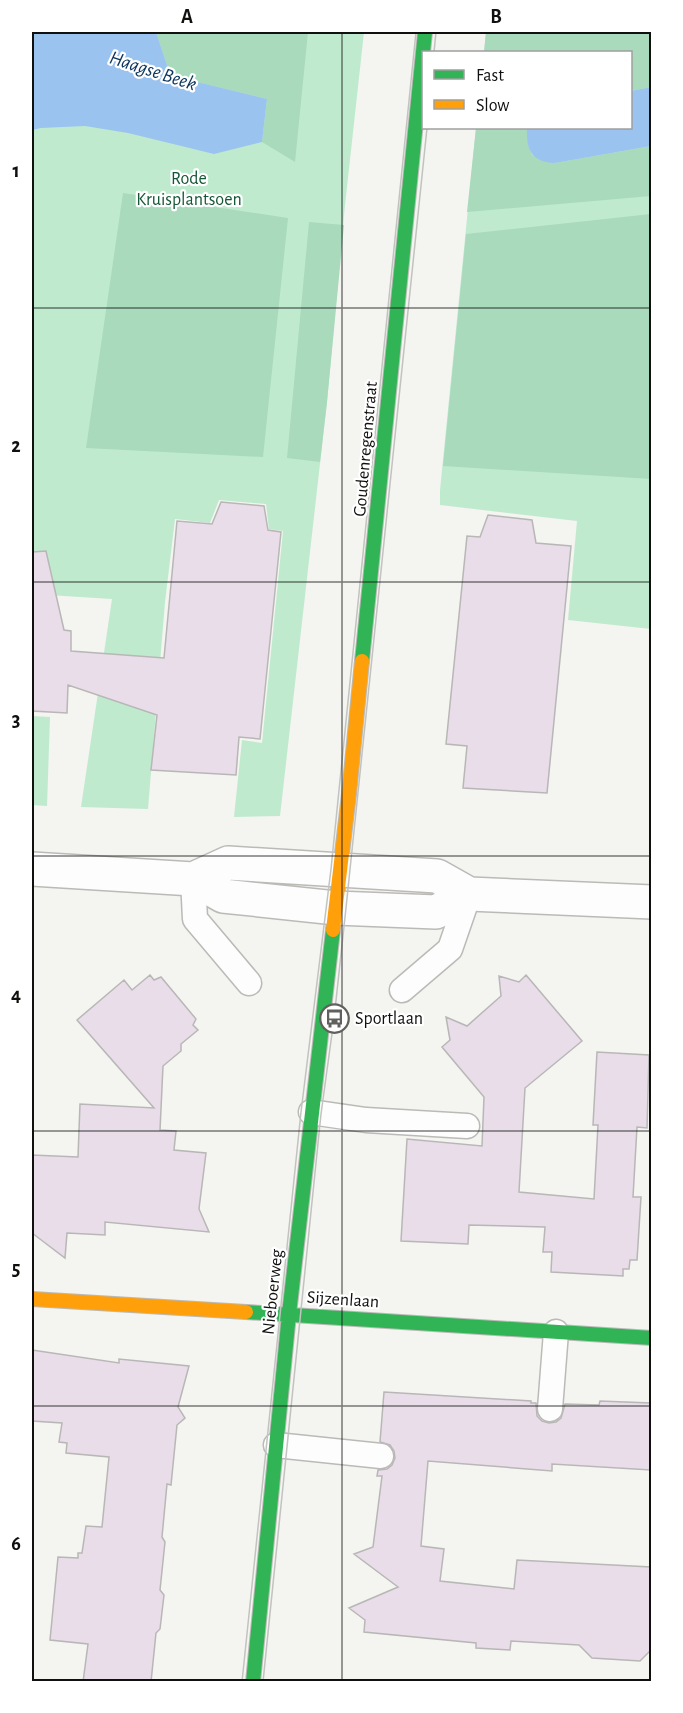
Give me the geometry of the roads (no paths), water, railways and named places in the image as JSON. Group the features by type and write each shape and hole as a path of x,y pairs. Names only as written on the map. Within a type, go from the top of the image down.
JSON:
{"street":[{"name":"Goudenregenstraat","path":"423,51 425,32"},
{"name":"Goudenregenstraat","path":"336,908 381,487 422,63"},
{"path":"193,879 228,863 437,876 469,894 651,902"},
{"path":"32,869 193,879 223,896 336,908 436,912 469,894"},
{"name":"Nieboerweg","path":"253,1682 289,1314 336,908"},
{"name":"Sijzenlaan","path":"32,1299 651,1338"}],"lane":[{"path":"193,879 195,918 249,983"},
{"path":"402,990 450,949 469,894"},
{"path":"311,1112 366,1120 467,1126"},
{"path":"550,1409 556,1332"},
{"path":"276,1445 381,1456"}],"water":[{"name":"Haagse Beek","path":"32,32 156,32 168,68 181,78 267,99 262,142 214,154 128,133 85,126 32,130"},
{"path":"651,87 651,146 555,163 540,160 529,148 527,129 632,129 632,91"}],"tram line":[{"path":"242,1682 301,1112 331,869 416,32"},
{"path":"434,51 436,32"},
{"path":"263,1682 321,1114 346,908 427,129"}],"place":[{"name":"Sportlaan","path":"334,1019"}],"park label":[{"name":"Rode Kruisplantsoen","path":"189,189"}]}
